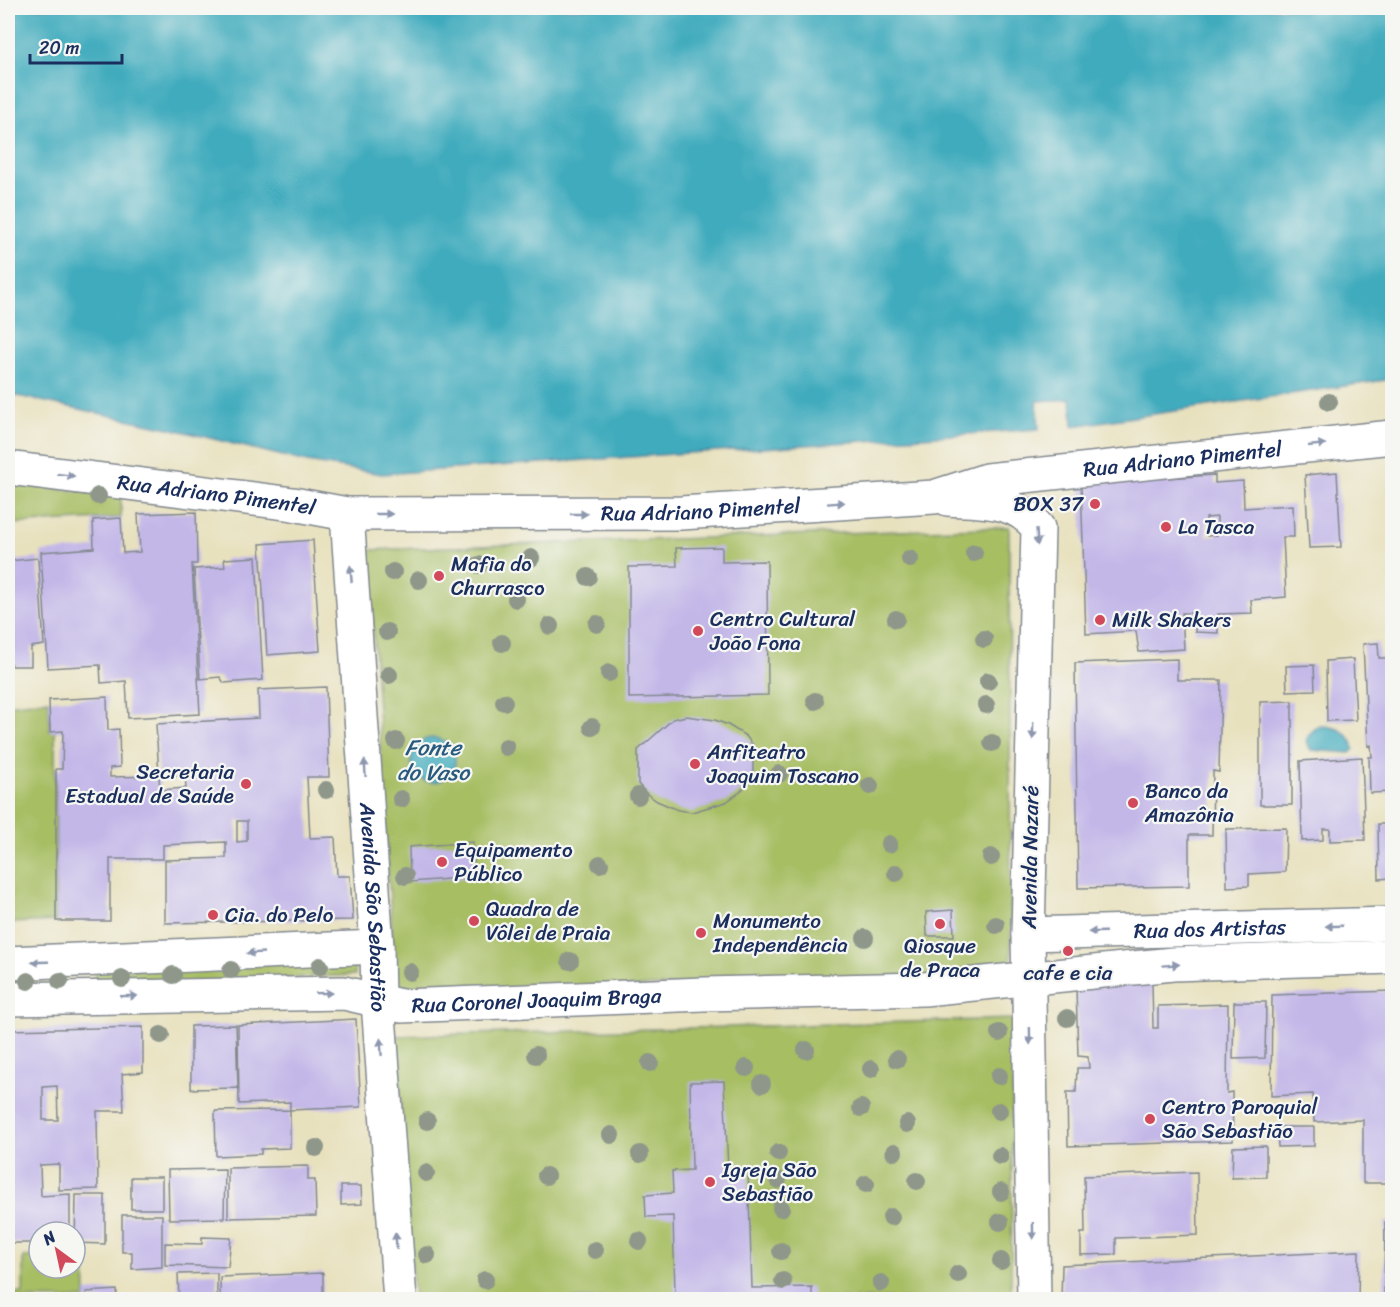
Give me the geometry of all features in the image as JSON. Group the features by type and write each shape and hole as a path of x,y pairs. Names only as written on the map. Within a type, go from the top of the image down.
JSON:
{"street":[{"name":"Rua Adriano Pimentel","path":"8,468 293,504 347,514 681,513 934,497 987,480 1392,436"},
{"name":"Avenida Nazaré","path":"934,497 1006,505 1028,515 1038,528 1028,934 1034,1299"},
{"name":"Avenida São Sebastião","path":"347,514 377,947 378,1002 400,1299"},
{"name":"Rua dos Artistas","path":"1028,934 1392,924"},
{"path":"8,963 377,947"},
{"name":"Rua dos Artistas","path":"1029,977 1173,964 1392,957"},
{"path":"81,961 81,996"},
{"name":"Rua Coronel Joaquim Braga","path":"8,999 344,993 401,1006 704,994 924,989 1029,977"}],"green space":[{"path":"8,484 121,495 121,518 8,524"},
{"path":"1009,527 1011,974 396,995 368,550"},
{"path":"49,700 50,731 55,731 56,921 8,923 8,705"},
{"path":"355,958 355,975 94,987 95,971"},
{"path":"1013,1019 1011,1299 414,1299 396,1036"},
{"path":"23,1257 27,1257 27,1280 86,1280 86,1299 8,1299 8,1293 23,1293"}],"water":[{"path":"8,8 1392,8 1392,379 1073,426 1071,399 1037,401 1039,429 382,474 307,462 173,429 8,394"},
{"path":"1319,726 1331,727 1346,734 1354,749 1350,753 1311,750 1306,742 1307,739 1311,732"},
{"name":"Fonte do Vaso","path":"433,738 442,739 449,744 454,751 454,769 449,776 442,781 433,782 424,781 417,776 412,769 411,760 412,751 417,744 424,739"}],"building":[{"path":"1337,472 1341,547 1309,548 1305,475"},
{"path":"1215,475 1215,483 1243,481 1244,508 1293,505 1294,537 1283,537 1286,597 1251,600 1252,613 1218,614 1218,633 1195,632 1195,613 1182,613 1184,649 1139,652 1136,631 1086,634 1081,483","holes":["1217,517 1217,535 1207,536 1206,518"]},
{"path":"196,512 197,564 192,564 200,714 128,718 126,681 101,683 100,665 48,668 41,552 94,548 93,520 121,518 123,553 140,552 138,514"},
{"path":"313,540 320,651 267,655 260,544"},
{"name":"Centro Cultural João Fona","path":"722,547 722,562 767,561 768,695 629,698 629,567 677,566 676,548"},
{"path":"8,552 10,561 38,558 44,645 31,647 31,666 12,666 8,658"},
{"path":"256,557 263,680 224,683 220,677 200,679 194,569 225,567 224,559"},
{"path":"1378,643 1379,658 1390,658 1392,792 1370,793 1369,757 1372,757 1371,745 1368,746 1363,644"},
{"name":"Banco da Amazônia","path":"1177,659 1177,680 1221,680 1219,772 1213,771 1212,835 1189,835 1189,886 1078,888 1075,663"},
{"path":"1353,659 1356,720 1327,721 1326,661"},
{"path":"1314,665 1315,690 1287,691 1286,666"},
{"path":"326,687 329,777 307,777 310,838 335,837 337,876 350,876 353,920 165,923 165,860 226,858 226,842 163,845 163,859 110,859 110,921 56,921 56,769 62,769 63,731 50,732 49,700 107,697 108,730 119,729 120,767 110,768 110,777 159,776 156,724 259,718 258,690","holes":["185,775 186,788 160,790 159,776","237,821 247,821 247,841 237,842"]},
{"path":"1292,701 1292,805 1260,805 1260,702"},
{"name":"Anfiteatro Joaquim Toscano","path":"686,716 715,720 728,725 746,736 753,745 753,778 740,792 726,802 692,812 678,810 657,801 638,784 638,750 673,719"},
{"path":"1362,757 1365,840 1330,841 1330,829 1323,829 1323,840 1302,841 1300,761"},
{"path":"1378,824 1392,824 1392,878 1379,879"},
{"path":"1286,828 1285,872 1249,874 1249,886 1227,887 1226,829"},
{"name":"Equipamento Público","path":"473,842 475,877 410,882 409,847"},
{"name":"Qiosque de Praca","path":"953,910 954,936 927,936 926,912"},
{"path":"1152,983 1153,1028 1158,1028 1158,1006 1228,1004 1227,1093 1232,1092 1233,1141 1068,1146 1067,1092 1076,1092 1077,1068 1089,1068 1088,1057 1078,1056 1076,987"},
{"path":"1392,991 1392,1183 1363,1183 1363,1120 1314,1122 1313,1094 1271,1096 1272,995"},
{"path":"1234,1002 1266,1002 1265,1058 1233,1059"},
{"path":"356,1019 361,1107 290,1110 290,1102 239,1104 238,1025"},
{"path":"236,1025 238,1088 191,1089 191,1026"},
{"path":"143,1027 143,1072 122,1074 124,1111 97,1111 98,1189 59,1190 59,1164 40,1165 41,1196 70,1194 70,1220 27,1220 27,1243 9,1243 8,1030","holes":["57,1086 58,1120 43,1120 43,1087"]},
{"name":"Igreja São Sebastião","path":"724,1081 728,1169 748,1169 752,1288 812,1287 812,1300 627,1300 627,1298 675,1294 673,1216 646,1217 645,1195 673,1193 672,1171 692,1170 690,1082"},
{"path":"290,1110 290,1148 261,1149 261,1154 216,1156 215,1111"},
{"path":"1277,1127 1314,1127 1314,1146 1278,1147"},
{"path":"1266,1146 1266,1177 1232,1178 1233,1147"},
{"path":"308,1166 308,1180 315,1180 316,1216 228,1218 228,1168"},
{"path":"225,1169 224,1218 169,1219 168,1170"},
{"path":"1197,1172 1198,1235 1116,1238 1116,1254 1081,1255 1081,1233 1085,1233 1084,1176"},
{"path":"131,1177 162,1177 162,1209 131,1209"},
{"path":"341,1186 361,1186 362,1204 341,1205"},
{"path":"76,1195 105,1195 105,1244 87,1243 87,1220 75,1220"},
{"path":"122,1215 162,1215 162,1267 132,1269 132,1252 122,1252"},
{"path":"1392,1221 1392,1300 1384,1300 1385,1222"},
{"path":"202,1237 231,1238 228,1267 165,1265 165,1243 202,1244"},
{"path":"1359,1251 1358,1300 1061,1300 1062,1265"},
{"path":"217,1273 217,1300 179,1300 178,1274"},
{"path":"323,1273 323,1300 220,1300 220,1277"},
{"path":"117,1290 117,1300 86,1300 86,1292"}],"place":[{"name":"BOX 37","path":"1095,504"},
{"name":"La Tasca","path":"1166,527"},
{"name":"Mafia do Churrasco","path":"439,576"},
{"name":"Milk Shakers","path":"1100,620"},
{"name":"Centro Cultural João Fona","path":"698,631"},
{"name":"Anfiteatro Joaquim Toscano","path":"695,764"},
{"name":"Secretaria Estadual de Saúde","path":"246,784"},
{"name":"Banco da Amazônia","path":"1133,803"},
{"name":"Equipamento Público","path":"442,862"},
{"name":"Cia. do Pelo","path":"213,915"},
{"name":"Quadra de Vôlei de Praia","path":"474,921"},
{"name":"Qiosque de Praca","path":"940,924"},
{"name":"Monumento Independência","path":"701,933"},
{"name":"cafe e cia","path":"1068,951"},
{"name":"Centro Paroquial São Sebastião","path":"1150,1119"},
{"name":"Igreja São Sebastião","path":"710,1182"}]}
